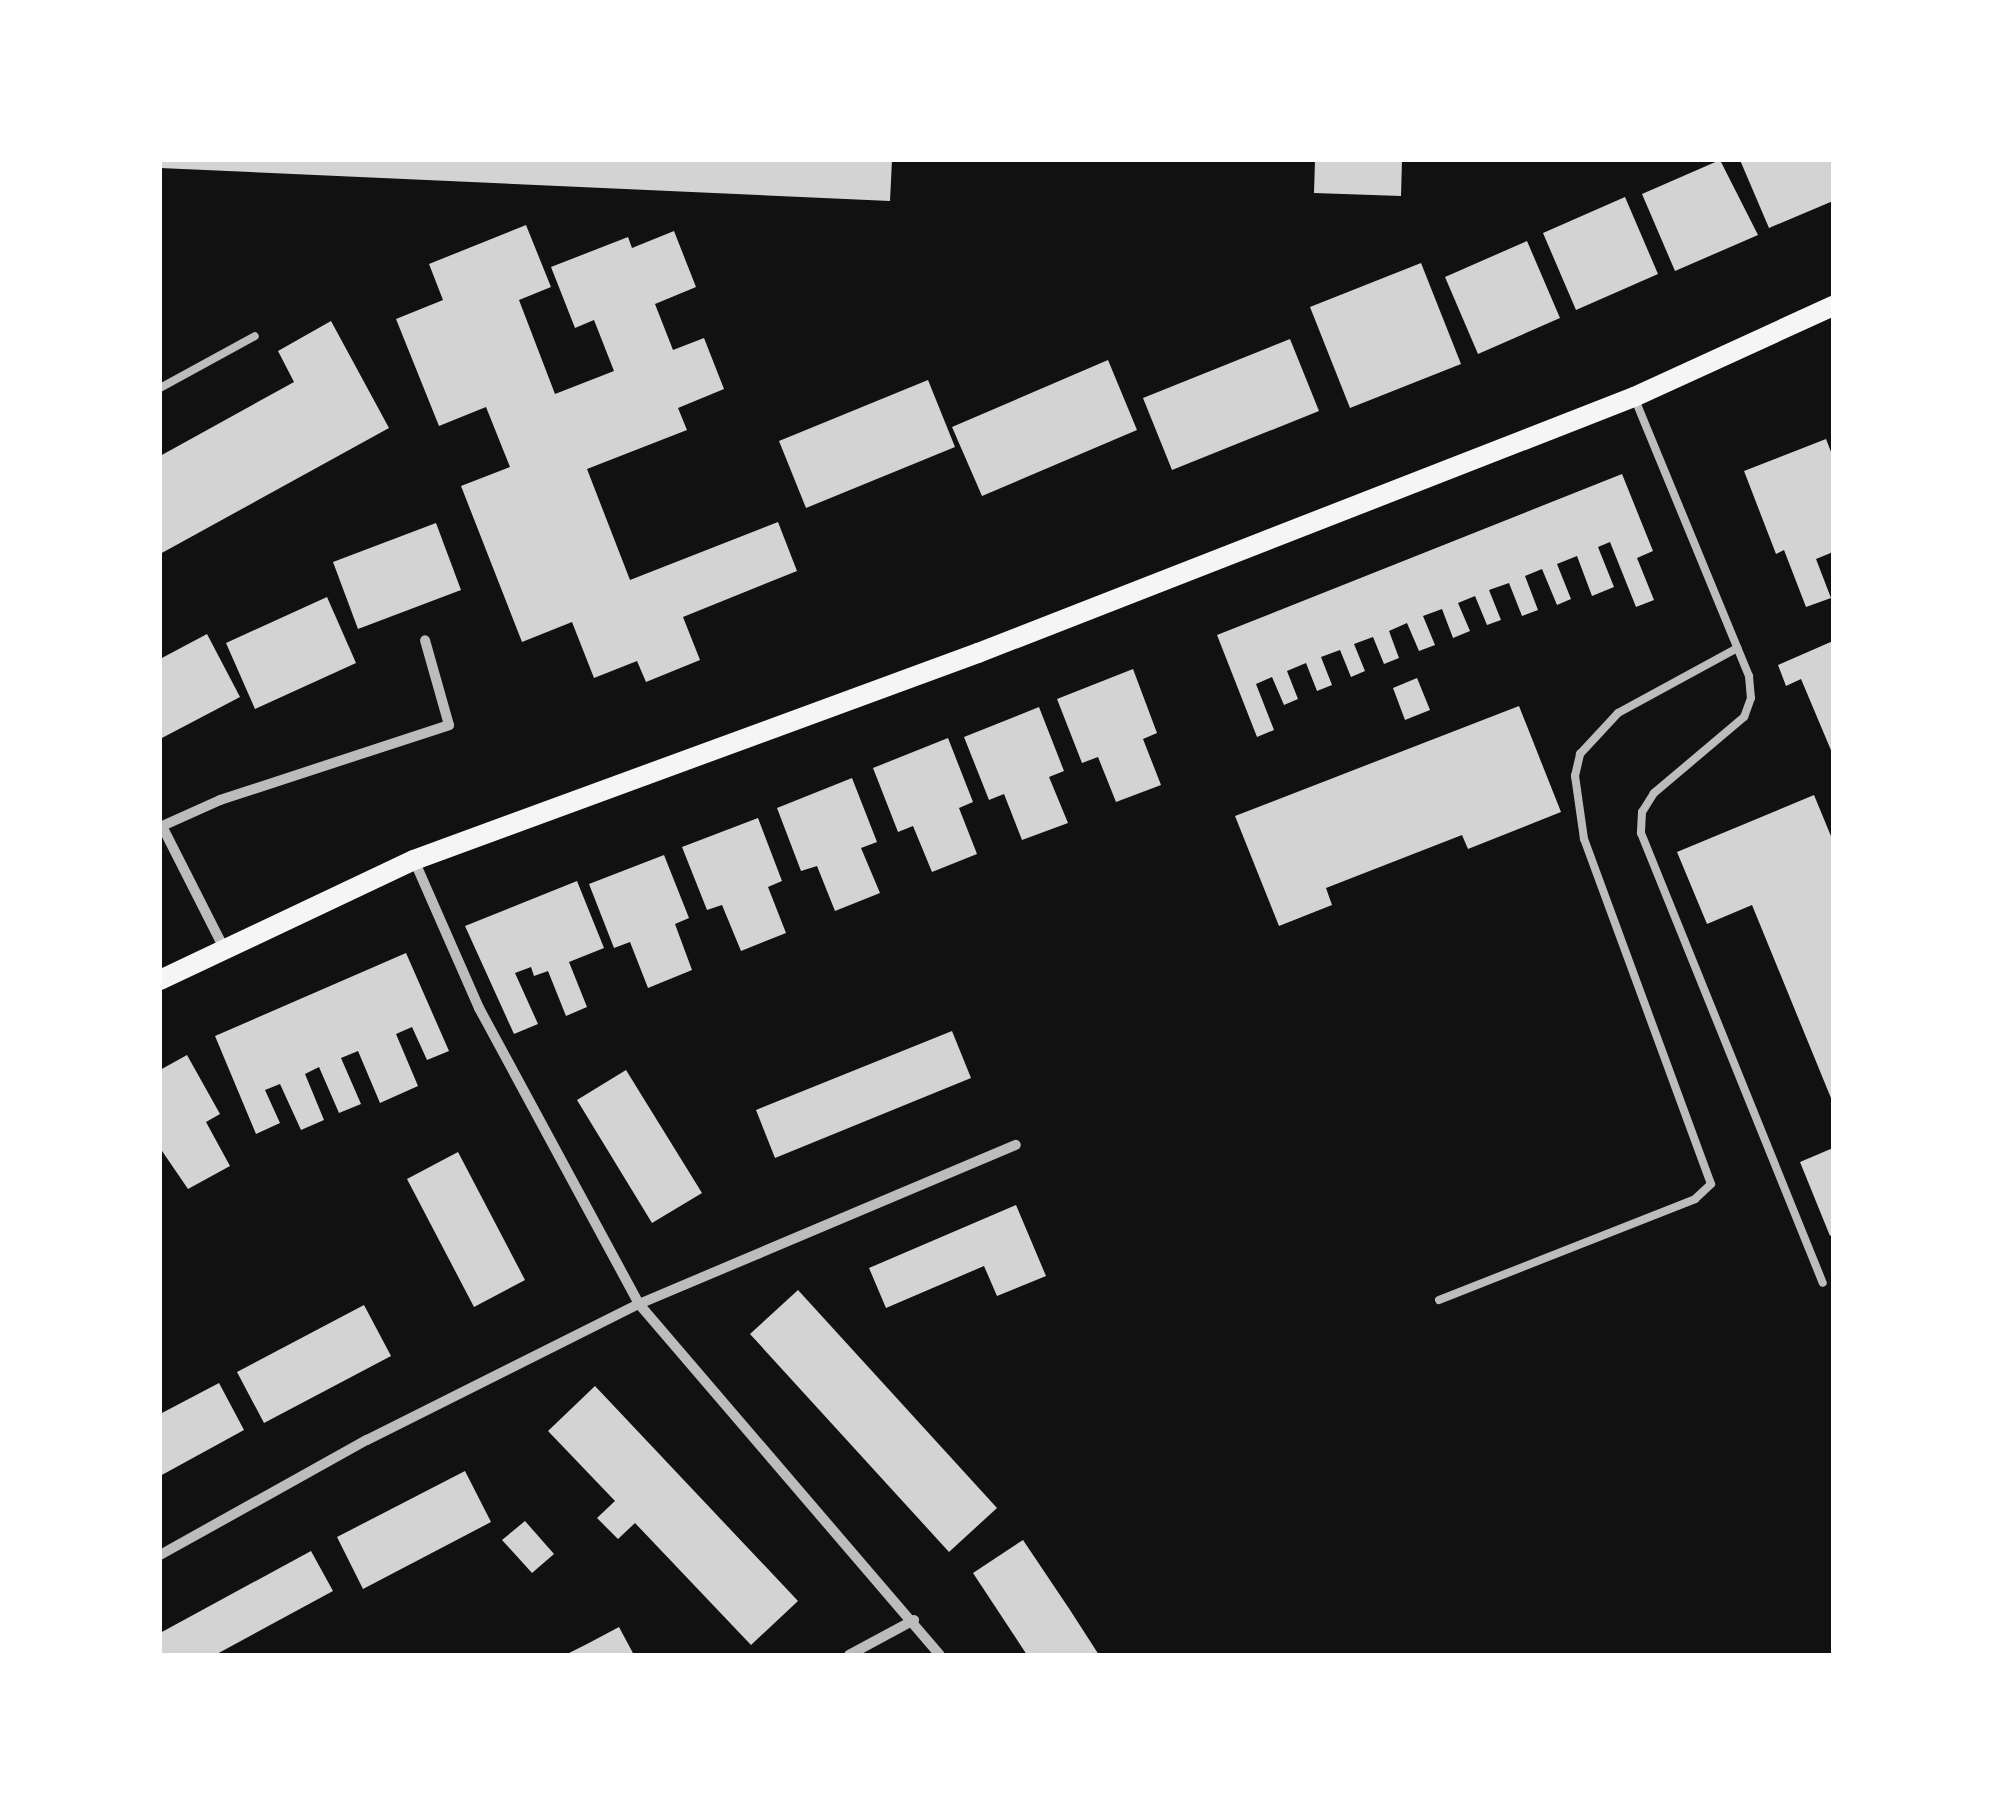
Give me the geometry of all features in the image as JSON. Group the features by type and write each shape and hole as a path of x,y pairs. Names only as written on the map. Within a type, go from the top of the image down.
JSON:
{"main road":[{"path":"160,980 224,946 414,860 978,652 1634,396 1833,306"}],"street":[{"path":"224,946 161,827 449,724 425,640"},
{"path":"414,860 480,1008 640,1304 940,1655"},
{"path":"160,1555 367,1440 640,1304 1016,1145"},
{"path":"849,1655 914,1620"}],"lane":[{"path":"160,388 255,336"},
{"path":"1634,396 1749,676 1744,716 1654,793 1642,812 1641,833 1823,1282"},
{"path":"1439,1300 1696,1200 1711,1184 1584,840 1575,776 1580,754 1618,713 1737,648"}],"building":[{"path":"160,160 892,160 890,201 160,168"},
{"path":"1315,160 1402,160 1401,196 1314,193"},
{"path":"1720,160 1758,235 1675,271 1642,194"},
{"path":"1740,160 1833,160 1833,201 1769,228"},
{"path":"1625,197 1658,274 1576,310 1543,233"},
{"path":"526,225 551,287 519,300 555,394 614,371 594,320 575,328 551,267 628,237 632,248 674,231 696,287 655,304 673,350 704,338 724,389 678,408 687,430 587,469 630,580 778,522 797,571 683,617 700,660 646,682 637,661 594,678 572,622 522,642 461,486 510,467 486,407 439,426 396,319 443,300 429,264"},
{"path":"1527,241 1560,318 1478,354 1445,277"},
{"path":"1421,263 1461,364 1350,408 1310,307"},
{"path":"331,321 389,428 160,554 160,456 294,382 278,351"},
{"path":"1290,339 1319,411 1172,470 1143,398"},
{"path":"1108,360 1137,430 982,496 952,427"},
{"path":"928,380 955,447 806,508 779,441"},
{"path":"1826,439 1833,457 1833,552 1816,559 1831,598 1806,607 1784,550 1776,554 1744,471"},
{"path":"1622,474 1653,551 1637,558 1654,600 1636,607 1610,542 1598,547 1614,587 1592,596 1577,556 1557,564 1571,599 1557,605 1542,569 1525,576 1538,610 1522,616 1509,583 1489,590 1501,620 1487,625 1475,596 1458,603 1470,631 1453,638 1442,609 1423,616 1435,645 1419,651 1407,623 1389,631 1399,658 1384,664 1373,637 1354,644 1365,671 1351,677 1340,650 1321,657 1332,685 1317,691 1306,663 1287,671 1298,699 1284,705 1272,677 1256,684 1274,730 1257,737 1217,635"},
{"path":"436,523 461,590 358,629 333,562"},
{"path":"327,597 356,663 255,709 226,643"},
{"path":"207,634 240,697 160,739 160,659"},
{"path":"1833,641 1833,755 1801,679 1786,686 1778,665"},
{"path":"1133,669 1157,733 1143,739 1161,785 1116,802 1098,757 1082,763 1057,699"},
{"path":"1417,678 1430,710 1405,720 1393,688"},
{"path":"1519,706 1561,812 1468,849 1462,835 1326,888 1332,905 1279,926 1235,816"},
{"path":"1039,707 1064,771 1049,777 1068,823 1022,840 1004,794 989,800 964,737"},
{"path":"948,738 973,802 959,808 977,854 932,872 913,826 898,832 873,768"},
{"path":"852,778 877,842 861,848 880,893 835,911 817,866 801,871 777,808"},
{"path":"1814,795 1833,841 1833,1103 1752,905 1707,924 1677,852"},
{"path":"758,818 782,881 768,887 786,933 741,951 722,905 707,910 682,847"},
{"path":"664,855 689,918 675,924 692,970 648,988 630,942 614,948 589,884"},
{"path":"577,881 604,948 569,962 587,1007 566,1016 548,971 534,976 531,967 515,973 538,1024 514,1034 465,926"},
{"path":"406,953 449,1051 427,1060 412,1027 396,1034 418,1086 380,1103 358,1051 341,1058 361,1104 339,1113 319,1067 305,1074 324,1120 301,1130 280,1084 265,1090 280,1123 256,1134 215,1036"},
{"path":"952,1031 971,1078 775,1158 756,1110"},
{"path":"187,1055 220,1114 206,1122 230,1166 188,1189 160,1148 160,1070"},
{"path":"626,1070 702,1193 652,1223 577,1100"},
{"path":"1833,1148 1833,1234 1830,1236 1800,1162"},
{"path":"458,1152 525,1280 474,1307 407,1179"},
{"path":"1016,1205 1046,1276 997,1296 984,1266 886,1308 869,1268"},
{"path":"798,1290 997,1508 949,1552 750,1334"},
{"path":"364,1305 391,1356 264,1423 237,1372"},
{"path":"219,1383 244,1430 160,1476 160,1414"},
{"path":"595,1386 798,1601 751,1645 635,1523 618,1539 597,1518 615,1501 548,1431"},
{"path":"465,1471 491,1522 363,1589 337,1537"},
{"path":"525,1521 554,1554 532,1573 502,1540"},
{"path":"1023,1540 1099,1655 1027,1655 973,1573"},
{"path":"311,1551 333,1591 215,1655 160,1655 160,1633"},
{"path":"619,1627 634,1655 565,1655 587,1644"}]}
